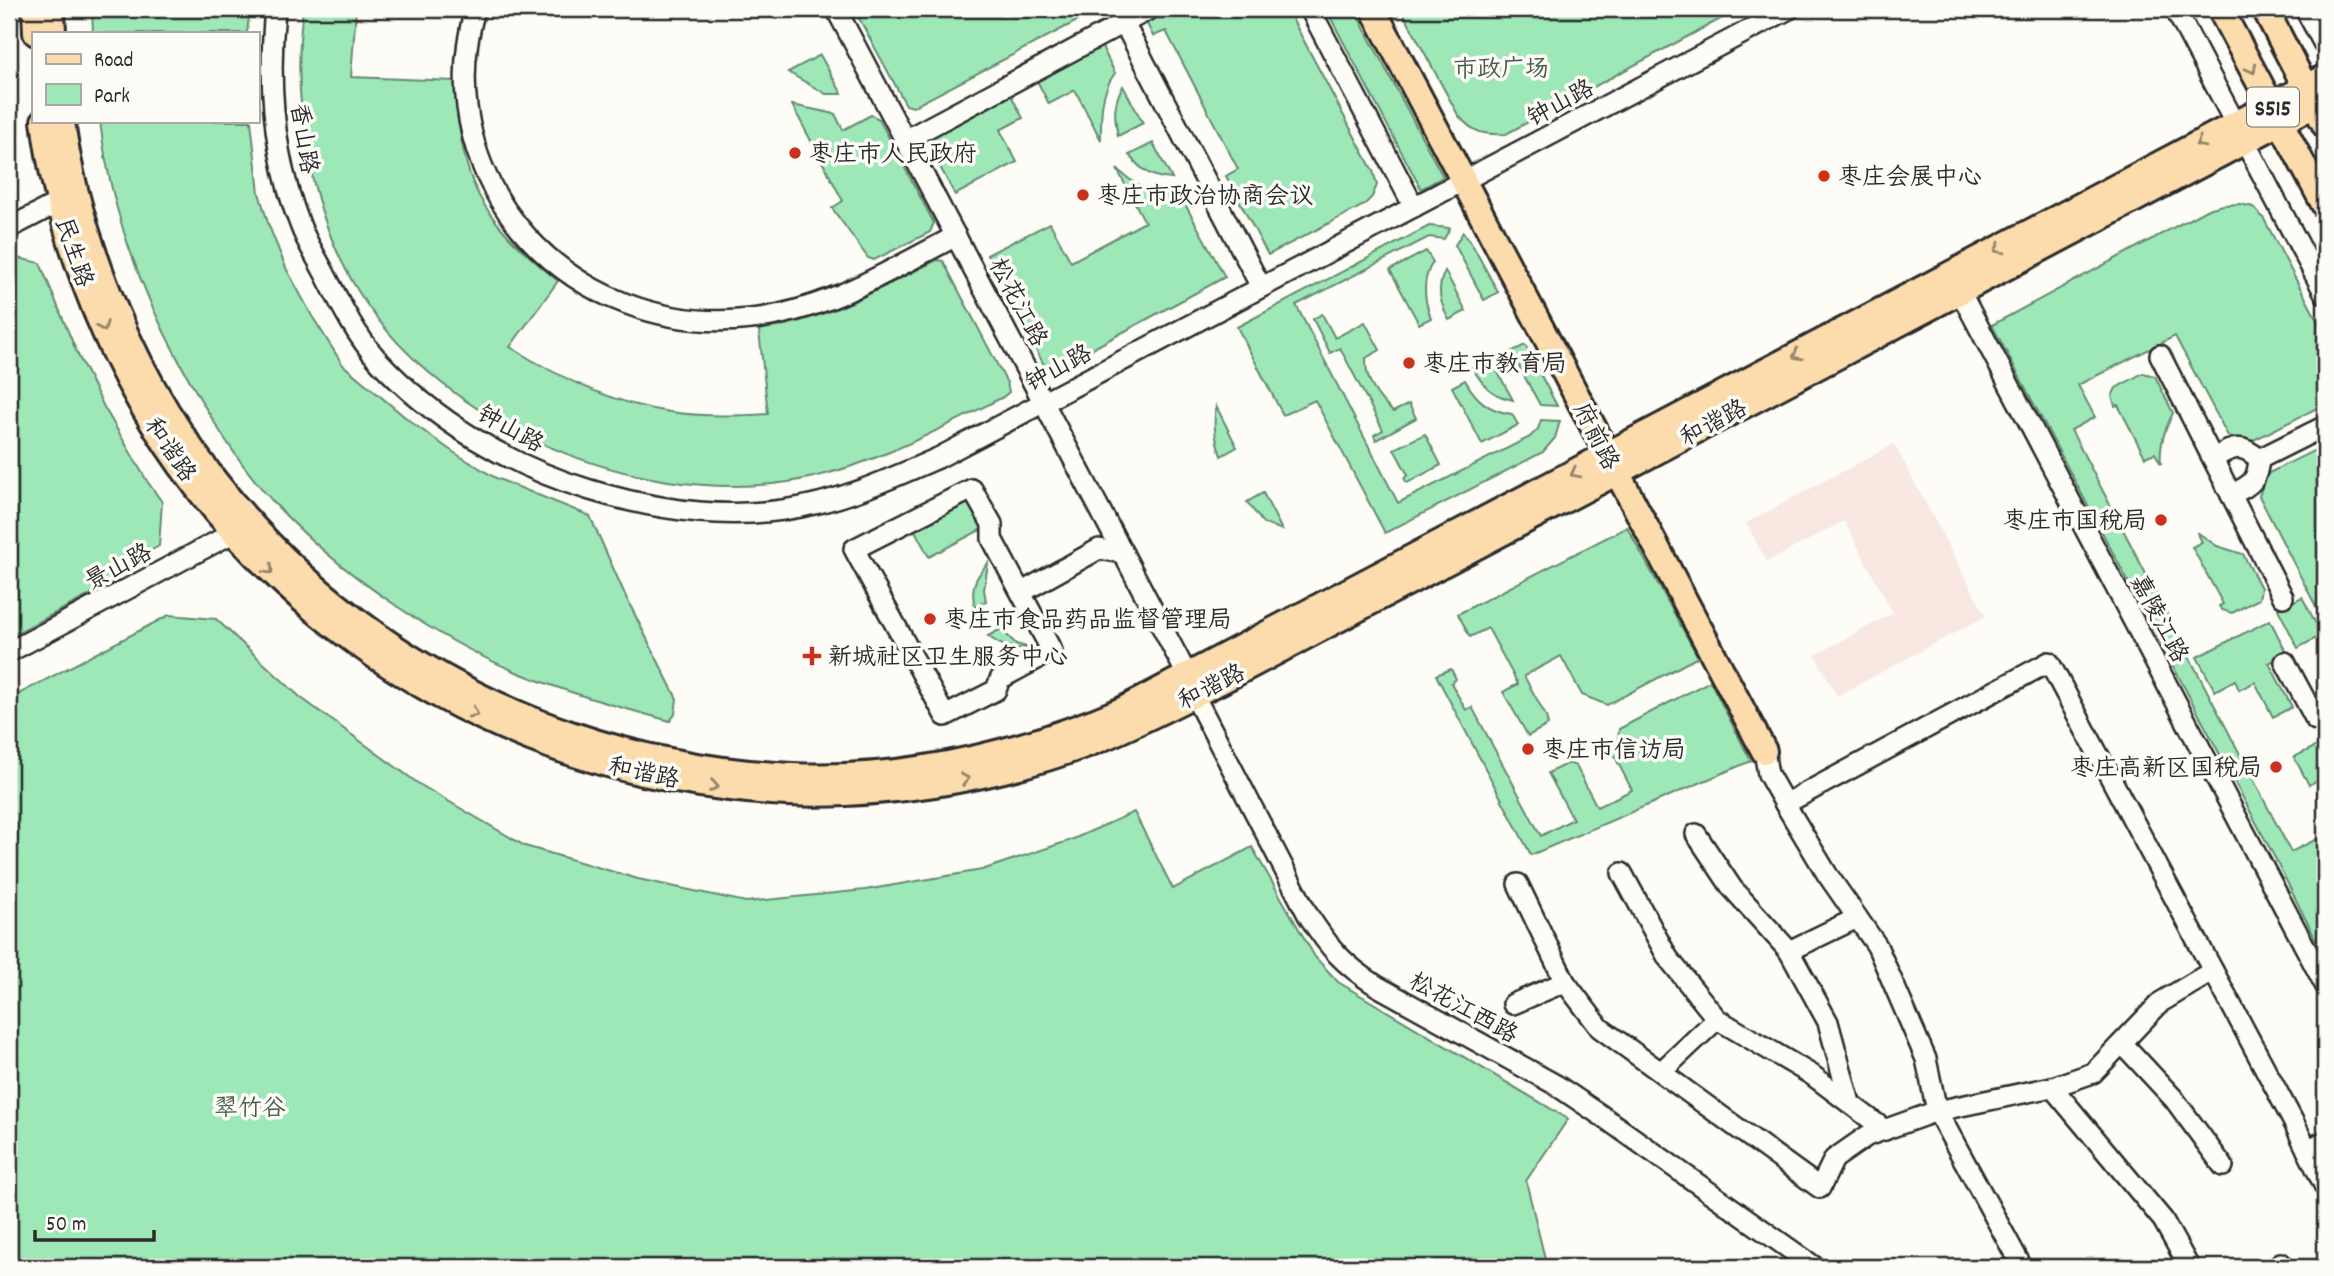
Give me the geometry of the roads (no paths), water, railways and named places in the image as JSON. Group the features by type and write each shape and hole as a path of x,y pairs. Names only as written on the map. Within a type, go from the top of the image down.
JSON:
{"main road":[{"path":"34,9 36,32"},
{"path":"52,9 53,32"},
{"name":"府前路","path":"1373,9 1763,751"},
{"name":"S515","path":"2220,9 2325,206"},
{"name":"S515","path":"2265,9 2319,99"},
{"name":"和谐路","path":"134,374 166,445 199,492 242,528 278,579 315,612 407,677 454,704 547,746 640,773 691,783 795,794 857,792 947,782 994,773 1057,755 1129,726 1193,688 1612,464 2276,114 2319,99"},
{"name":"民生路","path":"44,122 67,198 94,308 134,374"},
{"name":"民生路","path":"62,122 67,198"}],"street":[{"name":"香山路","path":"275,9 272,48 275,121 282,169 302,230 347,317"},
{"path":"475,9 467,57 468,120 477,158 491,187 529,240 547,256 583,283 622,302 663,315 706,320 750,319 789,312 834,299 956,236"},
{"name":"松花江路","path":"836,9 1193,688"},
{"path":"905,140 1150,9"},
{"path":"1310,9 1414,206"},
{"name":"钟山路","path":"347,317 376,358 417,398 479,442 551,478 628,502 708,513 783,510 863,490 938,458 1789,9"},
{"name":"S515","path":"2175,9 2325,294"},
{"path":"2305,9 2325,46"},
{"path":"1124,23 1261,287"},
{"path":"9,229 67,198"},
{"name":"嘉陵江路","path":"1956,283 2325,985"},
{"path":"2160,355 2283,597"},
{"path":"2259,459 2325,426"},
{"path":"2213,458 2233,447 2249,449 2259,459 2258,474 2252,483 2231,495"},
{"path":"972,489 992,524 992,539 1022,592 1052,651 1000,679 996,690 944,716 854,550 972,489"},
{"name":"景山路","path":"9,652 242,528"},
{"path":"1022,592 1099,549 1123,553"},
{"path":"1784,804 2049,662 2325,1187"},
{"path":"2285,662 2316,720 2325,710"},
{"name":"松花江西路","path":"1193,688 1308,915 1325,941 1349,968 1556,1085 1815,1267"},
{"path":"1763,751 1768,774 1784,804 1827,874 1877,946 1926,1059 1937,1111 2022,1267"},
{"path":"1696,834 1732,888 1789,951 1828,1022 1850,1103"},
{"path":"1622,873 1668,958 1717,1018 1812,1075 1885,1130"},
{"path":"1518,884 1565,982 1600,1028 1820,1188 1835,1160 1867,1136 1937,1111 2052,1087 2093,1073 2161,1002 2213,971"},
{"path":"1789,951 1857,918"},
{"path":"1513,1004 1565,982"},
{"path":"1662,1071 1717,1018"},
{"path":"2122,1043 2174,1099 2223,1166"},
{"path":"2052,1087 2163,1220 2189,1267"},
{"path":"2307,1150 2325,1141"}],"place":[{"name":"枣庄市人民政府","path":"795,153"},
{"name":"枣庄会展中心","path":"1824,176"},
{"name":"枣庄市政治协商会议","path":"1083,195"},
{"name":"枣庄市教育局","path":"1409,363"},
{"name":"枣庄市国税局","path":"2161,520"},
{"name":"枣庄市食品药品监督管理局","path":"930,619"},
{"name":"新城社区卫生服务中心","path":"812,656"},
{"name":"枣庄市信访局","path":"1528,749"},
{"name":"枣庄高新区国税局","path":"2276,767"}],"park label":[{"name":"市政广场","path":"1501,68"},
{"name":"翠竹谷","path":"250,1107"}]}
